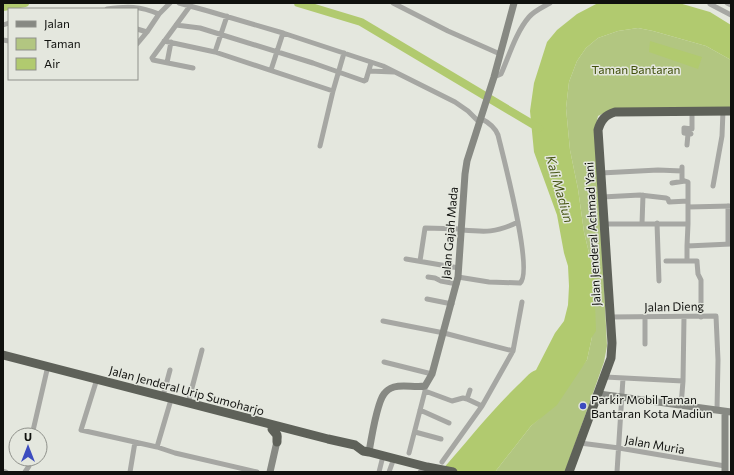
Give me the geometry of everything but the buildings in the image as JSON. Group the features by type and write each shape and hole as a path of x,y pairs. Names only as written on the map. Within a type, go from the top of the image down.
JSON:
{"highway":[{"name":"Jalan Jenderal Achmad Yani","path":"569,472 599,394 612,351 598,130 603,119 608,114 615,112 727,111"},
{"name":"Jalan Jenderal Urip Sumoharjo","path":"3,355 188,402 353,451 366,451 394,458 427,469 453,472"},
{"name":"Jalan Jenderal Urip Sumoharjo","path":"3,360 96,382 170,403 278,429"},
{"path":"277,442 278,429"}],"street":[{"path":"138,43 159,14 170,3"},
{"path":"179,3 283,33 396,72 455,102 480,120 489,123 496,131 518,222 523,256 522,282 441,281 428,277"},
{"path":"393,3 448,31 500,54"},
{"name":"Jalan Gajah Mada","path":"425,389 432,374 452,304 457,280 467,161 494,78 514,3"},
{"path":"494,78 501,74 515,40 528,18 550,3"},
{"path":"709,3 731,15"},
{"path":"727,3 731,5"},
{"path":"190,6 152,58 153,60 193,68"},
{"path":"114,8 142,7 159,14"},
{"path":"215,52 227,16"},
{"path":"176,25 200,28 365,81 371,63"},
{"path":"138,29 147,32"},
{"path":"271,70 283,33"},
{"path":"164,41 215,52 333,91"},
{"path":"167,63 171,42"},
{"path":"320,146 344,53"},
{"path":"369,71 396,72"},
{"path":"713,186 727,111"},
{"path":"688,145 690,134 684,133 684,128 692,129 692,112"},
{"path":"601,173 682,169 682,181"},
{"path":"672,182 687,181 689,183 687,261"},
{"path":"602,197 643,195 668,199 669,202 729,206 729,244 687,246"},
{"path":"642,224 643,195"},
{"path":"420,261 425,228 494,231 505,229 518,222"},
{"path":"657,223 659,281"},
{"path":"603,224 688,224"},
{"path":"406,259 459,268"},
{"path":"666,261 697,262 698,274 701,280 702,317"},
{"path":"427,299 452,304"},
{"path":"442,462 482,406 513,350 522,302"},
{"name":"Jalan Dieng","path":"609,317 716,316 718,360 717,410"},
{"path":"645,317 645,344"},
{"path":"681,406 684,317"},
{"path":"383,321 444,333 513,350"},
{"path":"188,402 202,350"},
{"path":"384,362 432,374"},
{"path":"34,427 47,370"},
{"path":"163,396 170,370"},
{"path":"605,377 683,381"},
{"path":"617,472 623,378"},
{"path":"96,382 81,430 257,472"},
{"path":"366,451 383,395 393,387 405,386 425,389 452,401 463,398 482,406"},
{"path":"409,453 425,389"},
{"path":"467,399 470,390"},
{"path":"599,394 728,412 725,469"},
{"path":"157,447 170,403"},
{"path":"420,410 449,423"},
{"path":"415,432 441,439"},
{"path":"130,472 135,442"},
{"path":"270,472 277,442"},
{"name":"Jalan Muria","path":"580,443 619,448 725,469"},
{"path":"379,472 383,456"},
{"path":"390,472 394,458"}],"green space":[{"name":"Taman Bantaran","path":"638,28 706,46 731,60 731,108 612,109 598,116 596,125 607,346 604,362 565,472 495,472 531,426 539,419 587,360 592,337 594,274 584,232 578,189 570,150 566,108 569,82 577,61 586,48 598,38 618,31"}],"water":[{"name":"Kali Madiun","path":"598,3 679,3 710,12 731,25 731,60 706,46 638,28 618,31 598,38 586,48 577,61 569,82 566,108 570,150 578,189 584,232 594,274 596,331 592,337 587,360 557,405 531,426 495,472 440,472 508,395 529,374 536,370 555,333 564,321 568,305 568,266 557,215 534,152 530,111 534,83 547,42 557,30 577,14"},
{"path":"650,41 702,57 698,69 649,52"}],"waterway":[{"path":"3,7 25,3"},
{"path":"298,3 361,22 539,128"}],"place":[{"name":"Parkir Mobil Taman Bantaran Kota Madiun","path":"583,406"}]}
